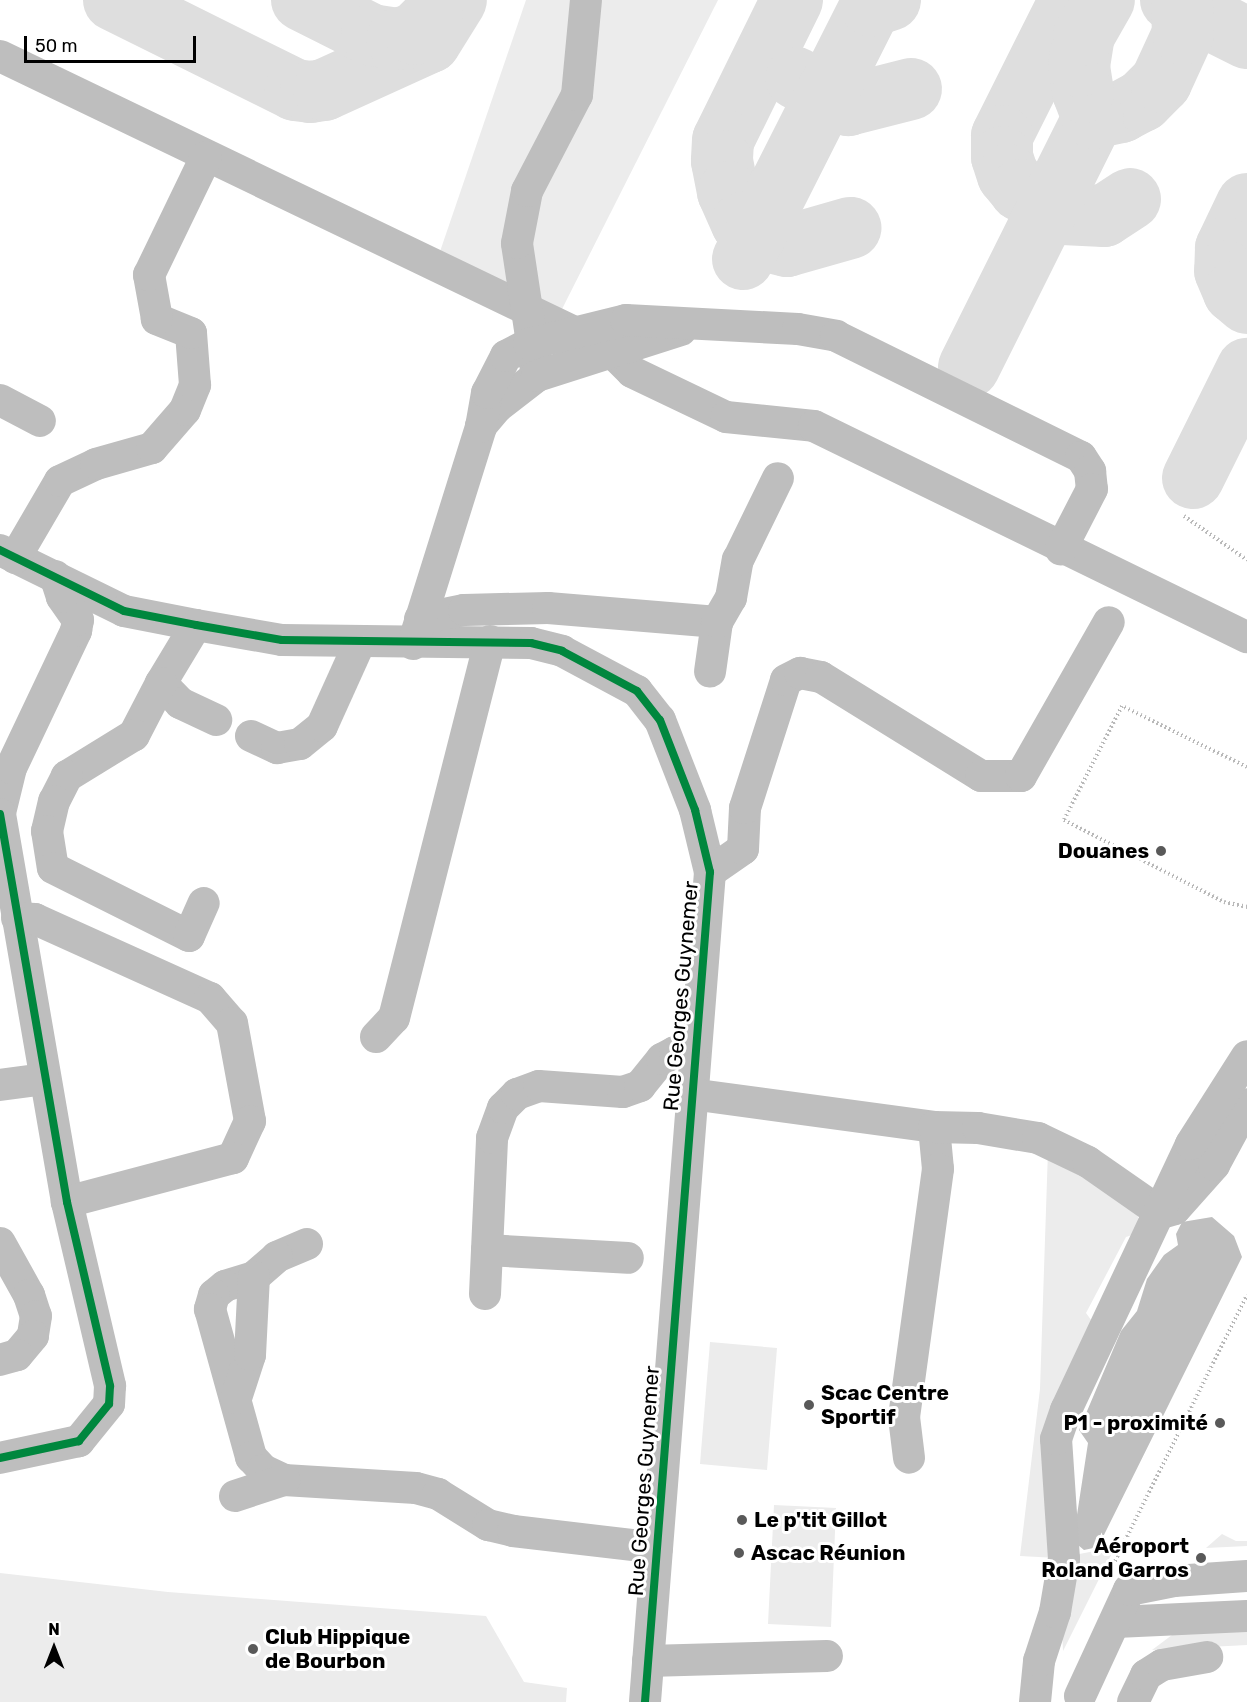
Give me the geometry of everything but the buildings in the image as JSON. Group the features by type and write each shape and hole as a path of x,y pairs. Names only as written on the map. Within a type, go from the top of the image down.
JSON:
{"street":[{"path":"537,376 519,232 527,191 577,95 586,0"},
{"path":"0,56 574,332"},
{"path":"8,554 60,481 96,464 152,448 185,410 195,385 191,333 157,319 149,275 206,157"},
{"path":"417,631 481,427 487,393 506,356 532,343 626,320 693,326 798,329 836,336 1081,457 1090,471 1092,489 1061,549"},
{"path":"481,427 497,407 537,376 693,326"},
{"path":"612,352 632,372 726,417 814,426 1061,549 1247,637"},
{"path":"0,400 40,421"},
{"path":"710,672 717,622 731,598 738,560 778,478"},
{"name":"Rue Georges Guynemer","path":"8,554 124,611 282,640 360,644 417,631 490,642 531,643 562,651 637,691 660,720 695,810 710,872 693,1051 645,1702"},
{"path":"0,1458 79,1441 109,1404 110,1386 67,1202 44,1079 0,813 11,768 76,631 78,620 62,597 55,576"},
{"path":"417,631 464,610 548,608 717,622"},
{"path":"710,872 743,849 745,808 786,680 800,673 821,676 981,776 1021,776 1109,622"},
{"path":"196,625 161,683 134,735 66,776 54,801 47,831 53,868 189,936 204,903"},
{"path":"376,1037 393,1018 490,642"},
{"path":"251,736 278,748 300,744 321,726 360,644"},
{"path":"161,683 180,703 216,720"},
{"path":"17,918 35,919 210,998 232,1023 250,1120 233,1158 67,1202"},
{"path":"485,1294 492,1138 503,1108 517,1094 539,1086 623,1092 640,1086 662,1059 675,1052 693,1051"},
{"path":"1035,1702 1039,1661 1057,1603 1064,1559 1056,1439 1066,1410 1161,1213 1191,1144 1247,1056"},
{"path":"0,1085 44,1079"},
{"path":"691,1094 934,1127 978,1128 1038,1138 1088,1162 1161,1213"},
{"path":"1161,1213 1175,1209 1214,1165 1247,1104"},
{"path":"909,1458 904,1417 938,1168 934,1127"},
{"path":"0,1243 29,1295 36,1316 33,1335 17,1355 0,1360"},
{"path":"284,1480 264,1470 251,1457 210,1309 214,1296 225,1286 254,1277 277,1257 307,1244"},
{"path":"487,1250 628,1258"},
{"path":"236,1398 250,1354 254,1277"},
{"path":"235,1496 284,1480 416,1488 438,1494 488,1525 513,1531 657,1548"},
{"path":"1080,1696 1116,1623 1129,1590 1174,1581 1247,1576"},
{"path":"1116,1623 1247,1616"},
{"path":"648,1661 827,1656"},
{"path":"1133,1702 1146,1676 1162,1665 1207,1657"}],"path":[{"path":"1184,516 1247,560"},
{"path":"1247,767 1122,705 1064,820 1224,902 1247,907"},
{"path":"1107,1578 1247,1295"}],"shaded area":[{"path":"526,0 718,0 559,315 433,272"},
{"path":"1048,1150 1129,1198 1139,1219 1135,1234 1126,1237 1086,1313 1097,1328 1062,1400 1057,1558 1020,1556 1040,1389"},
{"path":"1212,1217 1234,1236 1242,1257 1098,1547 1084,1550 1078,1545 1075,1528 1088,1443 1079,1430 1121,1331 1137,1311 1147,1279 1164,1255 1178,1245 1176,1234 1182,1222"},
{"path":"710,1342 777,1348 767,1470 700,1464"},
{"path":"774,1505 836,1508 831,1627 768,1624"},
{"path":"1222,1534 1236,1541 1247,1541 1247,1546 1206,1548"},
{"path":"1095,1551 1113,1551 1063,1651 1062,1631 1074,1555"},
{"name":"Club Hippique de Bourbon","path":"0,1573 168,1592 486,1616 524,1682 567,1688 566,1702 0,1702"},
{"path":"1247,1628 1247,1645 1152,1650 1172,1635"}],"taxiway":[{"path":"114,0 295,90 311,92 324,90 430,42 456,0"},
{"path":"302,0 372,35 397,39 415,34 432,17"},
{"path":"792,0 723,140 722,161 728,192 742,223 763,240 787,246 850,228"},
{"path":"743,259 871,6 890,0"},
{"path":"1070,0 1002,136 1002,157 1008,175 1020,190 1063,214 1104,216 1130,199"},
{"path":"969,367 1093,118 1083,92 1079,66 1084,35 1104,0"},
{"path":"1171,0 1247,38"},
{"path":"1093,118 1121,112 1142,101 1161,82 1183,34 1182,5"},
{"path":"796,78 848,105 911,89"},
{"path":"1247,204 1226,248 1225,271 1234,292 1247,303"},
{"path":"1193,478 1247,369"}],"cycle path":[{"path":"0,550 124,611 196,625 282,640 531,643 562,651 637,691 660,720 695,810 710,872 645,1702"},
{"path":"0,814 67,1202 110,1386 109,1404 79,1441 0,1458"}],"place":[{"name":"Douanes","path":"1161,851"},
{"name":"Scac Centre Sportif","path":"809,1405"},
{"name":"P1 - proximité","path":"1220,1423"},
{"name":"Le p'tit Gillot","path":"742,1520"},
{"name":"Ascac Réunion","path":"739,1553"},
{"name":"Aéroport Roland Garros","path":"1201,1558"},
{"name":"Club Hippique de Bourbon","path":"253,1649"}]}
